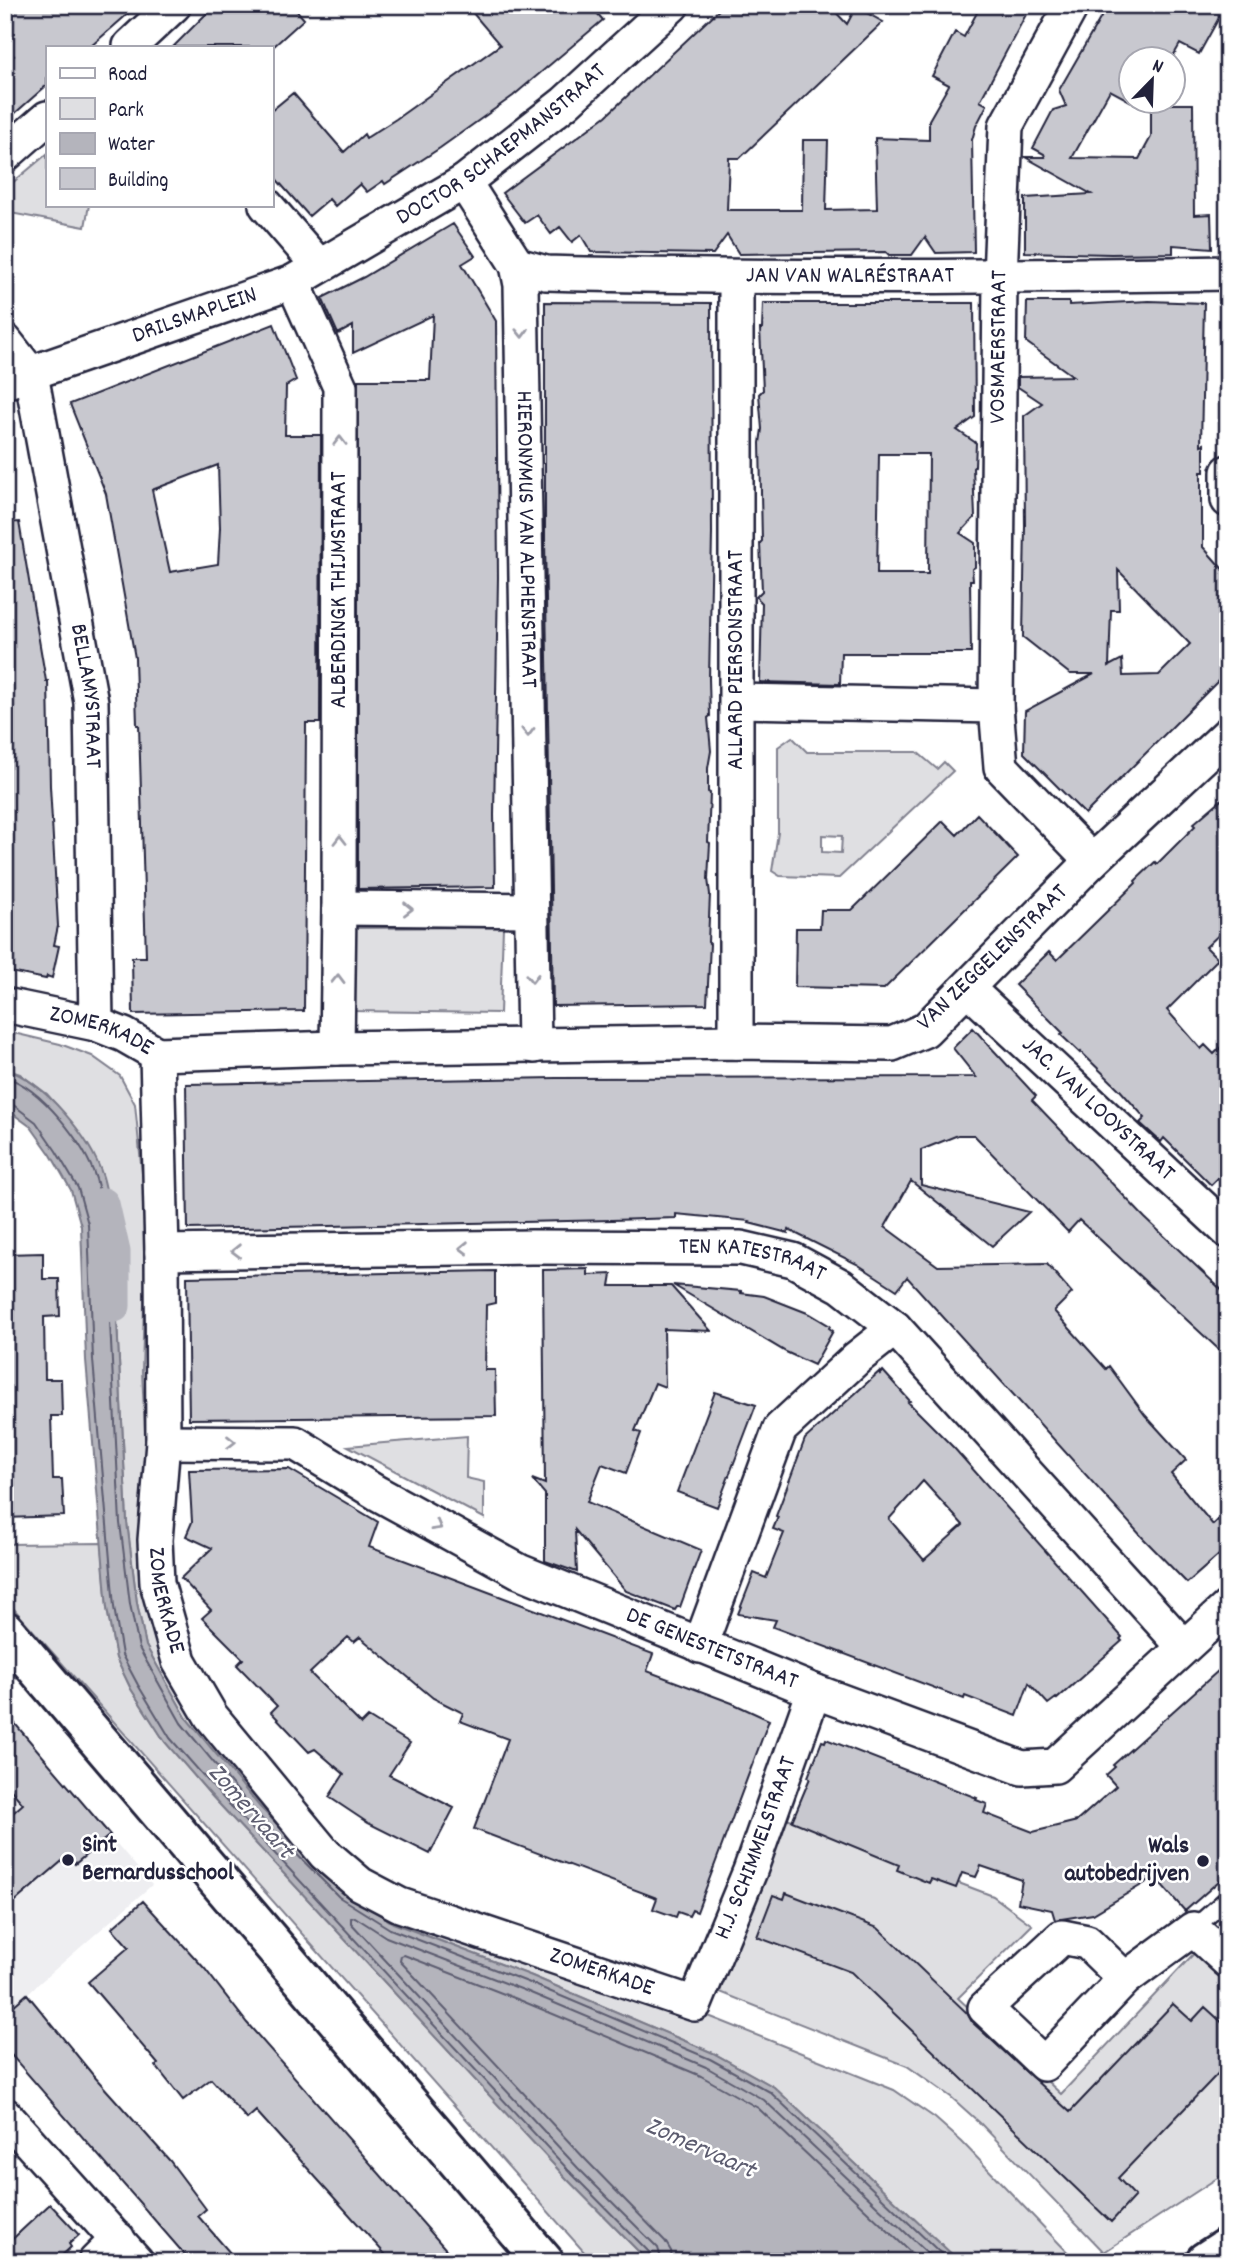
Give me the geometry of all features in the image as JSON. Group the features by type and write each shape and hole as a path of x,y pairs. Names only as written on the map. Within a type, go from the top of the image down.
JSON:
{"street":[{"path":"131,46 174,5"},
{"name":"VOSMAERSTRAAT","path":"1072,5 1006,127 1000,278 996,706 1001,767 1092,861"},
{"name":"DOCTOR SCHAEPMANSTRAAT","path":"306,274 464,182 565,103 655,11"},
{"path":"5,155 46,119"},
{"name":"HIERONYMUS VAN ALPHENSTRAAT","path":"464,182 517,265 521,285 531,910"},
{"path":"267,206 306,274"},
{"name":"JAN VAN WALRÉSTRAAT","path":"517,265 546,273 736,278 1000,278 1228,273"},
{"name":"DRILSMAPLEIN","path":"18,378 306,274"},
{"name":"ALBERDINGK THIJMSTRAAT","path":"306,274 340,387 340,908"},
{"name":"ALLARD PIERSONSTRAAT","path":"736,278 736,1042"},
{"path":"5,341 18,378"},
{"name":"BELLAMYSTRAAT","path":"18,378 91,702 96,1024"},
{"path":"1228,472 1228,499"},
{"path":"738,701 996,706"},
{"name":"VAN ZEGGELENSTRAAT","path":"157,1054 337,1048 736,1042 892,1044 925,1030 1092,861 1228,734"},
{"path":"337,1048 340,908 531,910 534,1046"},
{"name":"JAC. VAN LOOYSTRAAT","path":"968,989 1224,1219"},
{"name":"ZOMERKADE","path":"5,1005 96,1024 124,1035 157,1054 163,1442 155,1540 157,1583 179,1661 211,1716 325,1854 360,1884 400,1905 695,2004"},
{"name":"TEN KATESTRAAT","path":"162,1252 532,1247 741,1248 793,1260 841,1286 895,1328 1183,1646"},
{"path":"700,1646 780,1429 857,1357 895,1328"},
{"name":"DE GENESTETSTRAAT","path":"163,1442 295,1443 377,1493 519,1571 814,1691 1022,1768 1055,1766 1228,1607"},
{"path":"5,1631 544,2262"},
{"name":"H.J. SCHIMMELSTRAAT","path":"695,2004 750,1871 814,1691"},
{"path":"1125,1979 1193,1929 1228,1961"},
{"path":"5,2115 117,2254"}],"lane":[{"path":"1193,1929 1228,1898"}],"shaded area":[{"name":"Sint Bernardusschool","path":"5,1713 152,1885 5,2013"}],"green space":[{"path":"46,155 46,206 89,206 85,227 5,212 5,189"},
{"path":"792,737 807,752 917,752 937,769 944,762 953,771 839,878 780,876 772,871 778,833 778,747","holes":["822,835 842,836 841,853 822,852"]},
{"path":"503,927 500,1013 351,1011 353,928"},
{"path":"5,1031 60,1044 92,1056 120,1076 135,1104 143,1184 145,1271 142,1371 149,1514 158,1622 321,1860 446,1929 711,2017 894,2090 935,2118 962,2142 1077,2262 960,2262 774,2087 713,2053 532,1976 393,1923 343,1891 259,1806 187,1719 146,1646 137,1603 127,1522 112,1220 77,1129 47,1094 20,1074 5,1069"},
{"path":"467,1436 466,1478 484,1482 484,1518 348,1446"},
{"path":"102,1543 107,1608 116,1658 131,1689 165,1742 567,2179 649,2262 593,2262 5,1599 5,1544"},
{"path":"779,1815 993,1896 1032,1925 958,1998 1061,2094 1202,1945 1228,1969 1228,2171 1104,2252 980,2123 951,2097 907,2066 720,1992"}],"water":[{"path":"5,1069 35,1085 64,1113 88,1145 103,1177 112,1220 127,1522 137,1603 146,1646 187,1719 259,1806 343,1891 393,1923 532,1976 713,2053 774,2087 960,2262 649,2262 567,2179 165,1742 131,1689 116,1658 107,1608 86,1360 81,1226 71,1190 51,1155 31,1127 5,1108"}],"building":[{"path":"5,5 138,5 91,46 46,46 46,86 5,122 5,64 14,56 5,45"},
{"path":"215,5 292,5 304,19 273,47 174,46"},
{"path":"466,5 590,5 603,20 513,96 385,184 383,181 367,192 360,184 335,206 329,199 309,216 273,175 273,109 293,93 344,152 364,134 366,138 396,119 500,45"},
{"path":"724,5 829,5 847,24 856,7 883,22 740,158 729,158 727,210 802,210 803,140 828,140 826,210 877,209 875,138 929,140 929,120 949,85 932,76 955,32 964,37 981,5 1031,5 980,101 987,105 972,140 974,252 936,253 925,237 912,255 889,255 886,252 739,254 727,235 713,254 591,252 581,235 572,242 560,227 551,234 537,215 525,223 502,193 606,116"},
{"path":"1108,5 1226,5 1199,54 1180,44 1118,46 1118,94 1110,90 1072,158 1139,159 1151,137 1151,116 1188,116 1188,104 1193,104 1194,215 1211,214 1212,248 1173,245 1173,253 1025,252 1025,198 1091,194 1025,157 1045,157 1033,148 1053,110 1066,106 1059,90"},
{"path":"453,224 475,256 462,264 496,321 498,577 495,887 358,889 358,380 430,380 433,315 353,353 353,326 338,334 322,298 364,277"},
{"path":"1149,301 1204,303 1201,445 1204,444 1204,472 1201,472 1201,525 1203,547 1228,575 1228,671 1085,814 1024,753 1025,711 1094,674 1070,674 1023,637 1024,416 1042,403 1018,387 1018,377 1073,376 1026,342 1027,302 1069,302 1069,305","holes":["1118,570 1190,644 1159,675 1123,676 1122,659 1109,666 1111,610 1119,610"]},
{"path":"545,302 711,303 712,533 708,718 711,751 708,768 710,944 707,1004 553,1006 545,541"},
{"path":"763,303 974,303 975,417 957,430 976,443 973,468 975,517 960,533 975,543 975,567 972,569 973,580 970,580 971,653 841,653 840,684 760,682 762,603 756,597 762,591 762,429 759,394 763,390","holes":["879,454 929,454 928,574 877,574"]},
{"path":"274,324 296,380 286,386 285,435 321,435 320,723 306,723 304,1011 133,1014 132,957 146,957 135,658 106,494 70,404","holes":["218,465 218,564 170,572 152,490"]},
{"path":"19,522 48,681 50,786 58,926 54,945 59,946 52,978 47,976 46,979 5,971 5,523"},
{"path":"1228,794 1228,926 1206,947 1218,959 1167,1010 1201,1049 1205,1045 1214,1054 1228,1040 1228,1168 1211,1185 1164,1138 1161,1142 1140,1123 1145,1118 1119,1089 1061,1035 1063,1033 1015,985 1049,952 1057,960 1136,883 1135,881 1155,862 1157,864 1195,826 1193,824"},
{"path":"977,814 1018,857 884,989 795,987 796,928 820,928 821,910 852,910 943,821 957,835"},
{"path":"973,1028 1036,1096 1032,1100 1145,1218 1228,1296 1228,1358 1079,1220 1068,1232 974,1135 958,1135 921,1150 921,1185 1029,1212 992,1246 911,1181 885,1227 938,1266 1047,1264 1072,1293 1054,1311 1106,1369 1109,1366 1145,1415 1186,1460 1171,1474 1213,1525 1228,1510 1228,1547 1187,1583 907,1277 897,1290 857,1264 789,1230 788,1233 749,1223 750,1221 676,1214 676,1218 612,1220 188,1229 186,1084 556,1078 976,1077 953,1048"},
{"path":"43,1253 43,1279 59,1279 60,1316 44,1317 45,1379 61,1379 62,1416 51,1416 53,1479 62,1479 64,1516 5,1518 5,1254"},
{"path":"588,1269 588,1275 612,1274 610,1286 671,1286 711,1331 664,1329 665,1387 655,1383 635,1431 641,1433 626,1473 602,1464 587,1502 701,1550 680,1607 675,1610 626,1591 575,1530 577,1572 545,1561 545,1494 532,1479 545,1484 543,1270"},
{"path":"495,1271 495,1303 486,1305 485,1370 495,1370 496,1416 189,1419 187,1277"},
{"path":"673,1285 741,1291 764,1296 810,1314 830,1326 833,1331 814,1365 786,1352"},
{"path":"883,1371 910,1401 908,1402 954,1448 1122,1637 1122,1641 1048,1704 1029,1683 1017,1716 965,1696 964,1699 773,1627 776,1620 738,1614 754,1573 766,1578 784,1533 773,1529 805,1439 879,1372 880,1374","holes":["923,1481 963,1525 924,1560 889,1519"]},
{"path":"715,1392 756,1405 717,1507 677,1492"},
{"path":"289,1469 378,1522 369,1547 653,1654 647,1671 769,1720 697,1912 692,1910 689,1916 678,1912 676,1917 653,1909 657,1898 474,1829 508,1739 460,1721 463,1713 433,1698 360,1637 354,1642 348,1637 310,1673 361,1724 368,1717 410,1743 389,1775 454,1808 430,1854 368,1823 329,1797 344,1774 315,1749 309,1752 271,1712 277,1706 237,1665 243,1659 202,1618 211,1610 181,1578 212,1548 186,1536 192,1522 189,1470"},
{"path":"1228,1662 1228,1873 1185,1911 1155,1877 1093,1914 1055,1920 1052,1910 1018,1903 1022,1880 981,1866 976,1877 962,1873 956,1888 931,1879 929,1883 897,1870 899,1865 792,1821 822,1741 825,1742 826,1739 977,1798 976,1800 987,1804 984,1813 1033,1832 1077,1821 1116,1786 1106,1775 1115,1767 1113,1765"},
{"path":"5,1712 110,1835 75,1864 68,1856 5,1910 5,1820 23,1804 5,1783"},
{"path":"786,1893 878,1928 967,2013 972,2022 1070,2112 1173,2004 1192,2021 1205,2007 1228,2028 1228,2063 1118,2178 1135,2196 1111,2222 851,1972 757,1937 773,1895 784,1899"},
{"path":"143,1901 205,1969 247,2023 457,2262 392,2262 256,2111 247,2119 211,2079 183,2100 156,2066 158,2064 88,1982 129,1947 112,1928"},
{"path":"27,1994 93,2075 170,2161 206,2209 198,2216 238,2262 191,2262 5,2048 5,2013"},
{"path":"50,2204 79,2235 69,2244 71,2247 55,2262 5,2262 5,2246"}],"waterway":[{"name":"Zomervaart","path":"103,1204 114,1252 114,1306"}],"place":[{"name":"Sint Bernardusschool","path":"68,1860"},
{"name":"Wals autobedrijven","path":"1203,1861"}]}
